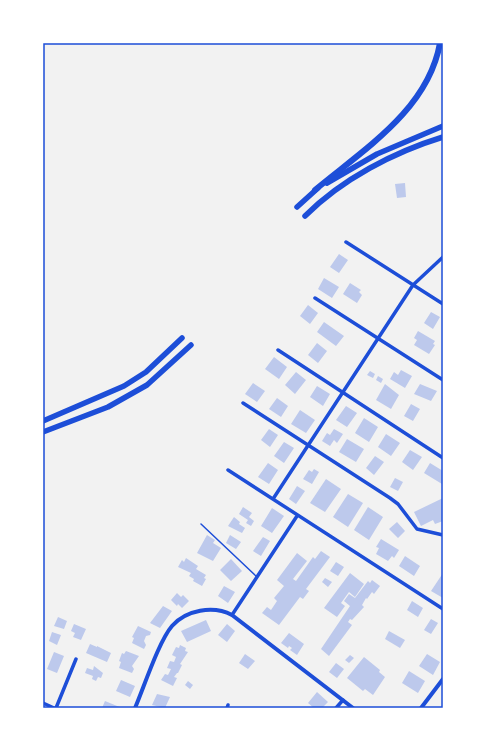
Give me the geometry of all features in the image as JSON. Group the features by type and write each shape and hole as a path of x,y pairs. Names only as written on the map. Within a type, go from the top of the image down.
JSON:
{"highway":[{"path":"296,207 380,136 409,108 422,90 432,70 440,43"},
{"path":"315,190 377,154 443,126"},
{"path":"305,216 324,198 380,163 443,137"},
{"path":"43,421 124,386 146,372 182,338"},
{"path":"43,432 108,407 147,384 191,346"}],"street":[{"path":"346,242 443,304"},
{"path":"273,499 413,285 443,257"},
{"path":"315,298 443,380"},
{"path":"278,350 443,458"},
{"path":"243,403 397,503 417,529 443,535"},
{"path":"228,470 443,609"},
{"path":"232,615 297,516"},
{"path":"135,708 163,641 172,626 183,617 202,610 218,610 232,615 353,708"},
{"path":"43,703 55,708 76,659"},
{"path":"421,708 443,679"},
{"path":"336,708 343,700"}],"lane":[{"path":"200,524 257,577"}],"building":[{"path":"405,183 406,197 397,198 395,184"},
{"path":"339,254 348,260 339,273 330,267"},
{"path":"324,278 339,287 332,298 318,289"},
{"path":"350,283 361,290 359,292 362,295 357,303 343,294"},
{"path":"308,305 318,313 310,324 300,316"},
{"path":"431,312 440,317 433,329 424,323"},
{"path":"324,322 344,336 336,346 317,332"},
{"path":"418,331 435,341 433,344 435,345 429,354 414,345 417,340 414,338"},
{"path":"317,343 327,351 318,363 308,355"},
{"path":"274,357 287,367 279,379 265,369"},
{"path":"401,370 412,376 405,388 390,379 394,372 398,375"},
{"path":"370,371 375,374 373,378 367,375"},
{"path":"296,372 306,380 295,394 285,385"},
{"path":"378,376 383,379 381,383 376,380"},
{"path":"253,383 265,391 257,402 245,394"},
{"path":"385,384 399,395 391,409 376,400"},
{"path":"420,384 437,391 431,401 414,394"},
{"path":"317,386 330,394 323,406 310,397"},
{"path":"277,398 288,406 281,417 269,409"},
{"path":"411,404 420,409 413,421 404,416"},
{"path":"346,406 357,413 347,427 336,420"},
{"path":"300,410 315,420 306,433 291,424"},
{"path":"364,418 378,427 369,442 355,433"},
{"path":"269,429 278,435 270,447 261,440"},
{"path":"334,429 343,434 337,443 334,440 330,446 322,441 327,433 330,435"},
{"path":"386,434 400,443 391,456 378,447"},
{"path":"347,439 364,449 356,462 339,452"},
{"path":"284,442 294,448 284,463 274,456"},
{"path":"410,450 422,457 413,470 402,462"},
{"path":"375,456 384,462 374,475 366,468"},
{"path":"268,463 278,470 269,484 258,477"},
{"path":"430,463 443,471 442,484 424,473"},
{"path":"314,469 319,472 312,484 303,479 309,470 312,472"},
{"path":"395,478 403,482 398,491 390,487"},
{"path":"326,479 341,489 325,512 310,503"},
{"path":"297,486 305,491 296,504 289,499"},
{"path":"348,494 363,503 348,527 333,517"},
{"path":"443,498 443,521 435,524 433,520 421,526 414,512"},
{"path":"243,507 252,513 249,517 254,521 251,526 246,523 248,520 239,514"},
{"path":"368,507 383,517 369,540 354,530"},
{"path":"272,508 284,516 272,533 261,526"},
{"path":"234,517 240,522 239,524 245,528 242,533 228,526"},
{"path":"397,522 405,531 398,538 389,529"},
{"path":"207,535 215,540 213,543 221,548 213,561 197,553"},
{"path":"230,535 241,542 236,549 226,543"},
{"path":"263,537 270,541 261,556 253,551"},
{"path":"381,539 399,550 394,558 392,556 388,561 376,554 379,548 376,547"},
{"path":"321,551 330,557 306,589 309,591 303,599 300,597 279,625 262,613 267,607 271,610 277,601 274,598 284,586 277,580 297,553 307,561 293,579 296,581 313,557 315,559"},
{"path":"405,556 420,566 414,576 399,566"},
{"path":"186,558 198,566 196,569 206,575 204,578 206,579 202,586 193,581 194,579 189,576 191,573 178,567 182,560 184,562"},
{"path":"231,559 242,571 231,581 220,570"},
{"path":"336,562 344,567 338,576 330,571"},
{"path":"350,573 364,584 355,597 349,592 341,603 345,606 337,617 324,608"},
{"path":"443,573 443,598 431,591"},
{"path":"325,578 332,582 328,587 322,582"},
{"path":"372,580 380,586 374,594 372,592 367,599 366,598 362,605 364,607 352,620 350,619 348,622 352,625 329,656 321,649 350,606 344,601 349,594 355,598 368,581 370,583"},
{"path":"224,586 235,592 228,603 218,596"},
{"path":"177,593 181,597 183,595 189,601 182,608 178,604 177,606 171,600"},
{"path":"412,601 423,608 418,617 407,610"},
{"path":"163,606 172,611 160,628 150,623"},
{"path":"58,617 67,621 64,629 54,626"},
{"path":"431,619 438,623 431,634 424,630"},
{"path":"206,620 211,631 187,642 181,631"},
{"path":"74,624 86,629 81,640 73,637 75,633 71,631"},
{"path":"227,624 235,631 227,642 218,635"},
{"path":"138,626 151,632 150,635 146,636 144,641 146,645 144,649 132,643 134,638 132,637"},
{"path":"389,631 405,640 400,648 385,639"},
{"path":"52,632 61,635 57,645 49,641"},
{"path":"289,633 304,644 297,655 290,650 292,648 289,646 288,648 281,643"},
{"path":"90,644 111,653 107,662 86,653"},
{"path":"180,645 186,648 185,651 188,652 180,664 182,665 178,673 174,677 177,678 173,686 161,680 165,674 168,675 171,669 167,668 170,661 174,662 176,657 172,655 176,647 179,648"},
{"path":"126,651 139,656 132,666 134,669 132,673 119,668 121,662 119,661 122,653 124,654"},
{"path":"54,652 64,656 57,673 47,669"},
{"path":"245,654 255,661 248,669 239,663"},
{"path":"427,654 440,662 433,675 419,666"},
{"path":"350,655 354,658 349,663 345,660"},
{"path":"364,657 380,670 379,672 385,677 373,695 365,689 363,691 347,678"},
{"path":"336,663 344,669 337,678 329,672"},
{"path":"94,666 103,673 101,678 98,677 96,681 92,679 93,676 85,673 87,668 93,670"},
{"path":"409,671 425,681 418,693 402,683"},
{"path":"121,680 135,686 130,697 116,691"},
{"path":"188,681 193,685 190,689 185,685"},
{"path":"317,692 328,702 322,708 314,708 308,703"},
{"path":"157,694 170,697 165,708 152,705"},
{"path":"105,701 122,708 102,708"}]}
